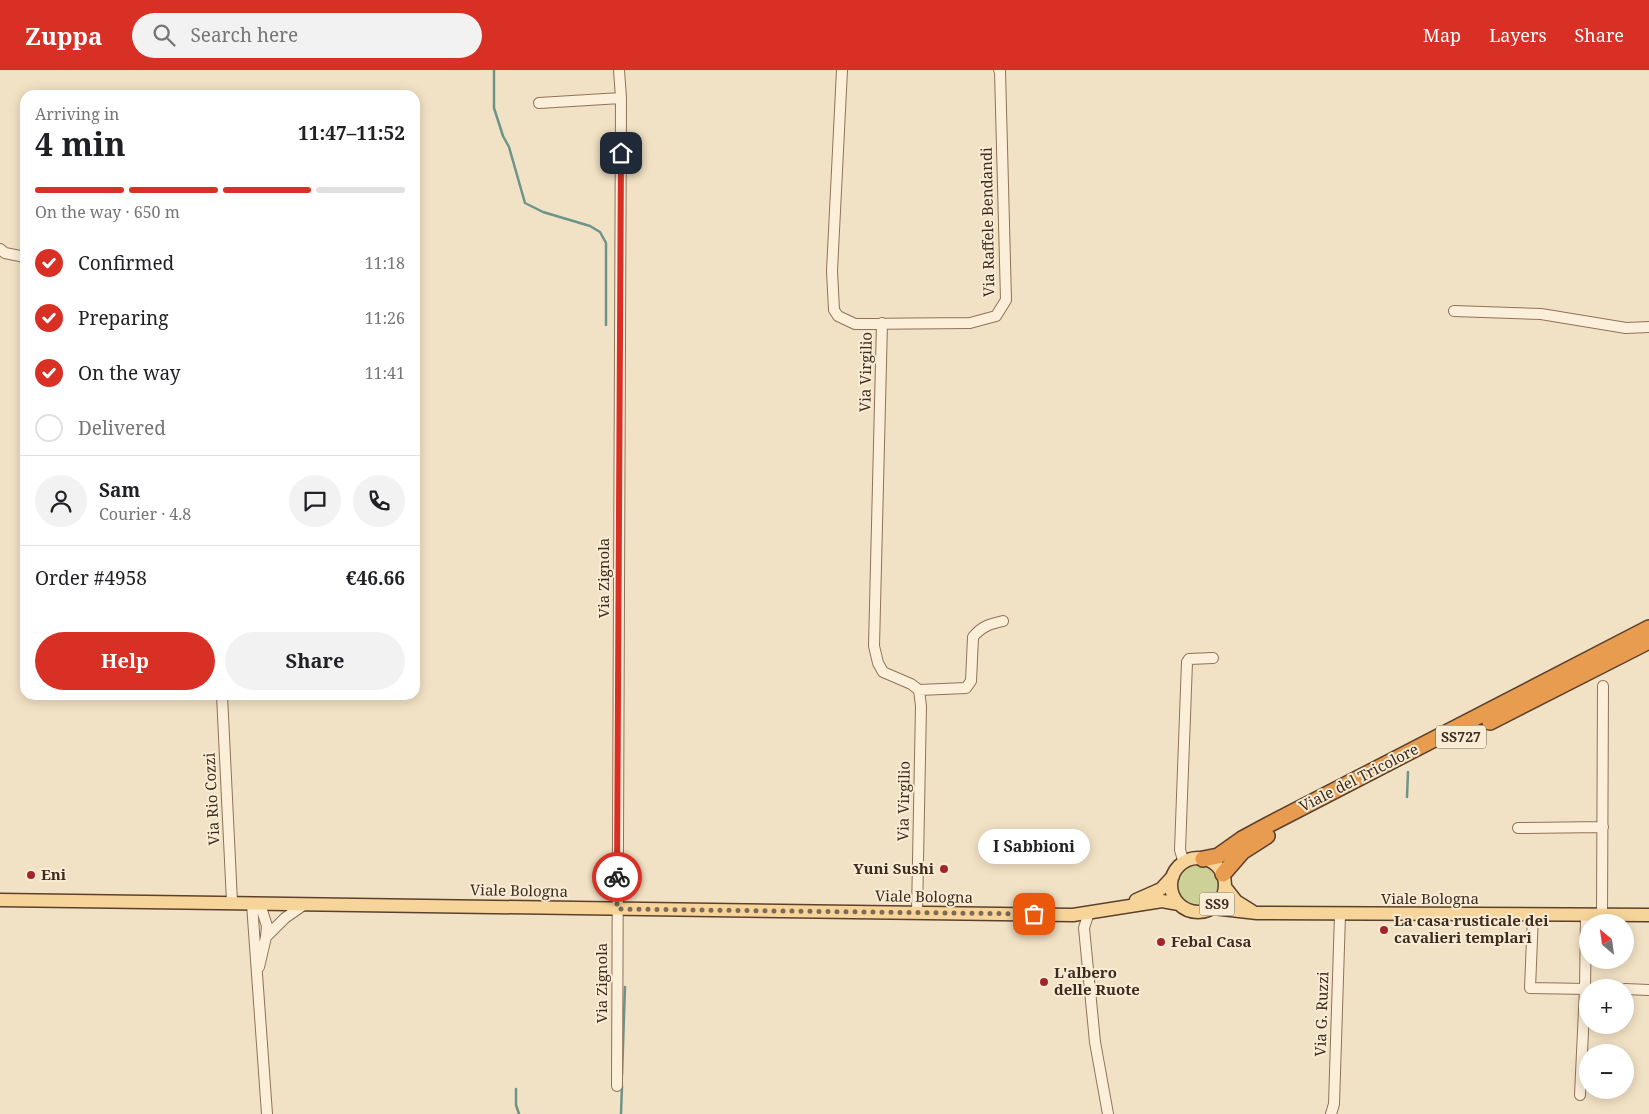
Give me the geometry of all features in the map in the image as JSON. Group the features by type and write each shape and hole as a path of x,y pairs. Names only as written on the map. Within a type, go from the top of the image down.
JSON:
{"highway":[{"name":"Viale del Tricolore","path":"1203,859 1218,856 1242,839 1268,825 1649,628"},
{"name":"Viale del Tricolore","path":"1224,881 1242,852 1266,837 1649,641"}],"main road":[{"path":"1093,912 1146,897 1161,889 1179,866 1190,860 1203,859"},
{"name":"SS9","path":"1173,876 1172,888 1179,904 1195,912 1213,908 1219,902 1224,881 1215,864 1203,859"},
{"name":"Viale Bologna","path":"1224,881 1236,901 1245,908 1257,913"},
{"name":"Viale Bologna","path":"0,900 1073,915 1093,912"},
{"path":"1093,912 1162,901 1179,904"},
{"name":"Viale Bologna","path":"1213,908 1257,913 1579,915"},
{"name":"Viale Bologna","path":"1634,915 1649,915"}],"street":[{"name":"Via Zignola","path":"617,1086 621,98 619,70"},
{"name":"Via Virgilio","path":"842,70 832,271 834,310 838,316 855,324 882,323 874,646 878,663 883,672 911,684 919,690 921,706 917,913"},
{"name":"Via Raffele Bendandi","path":"882,323 970,323 996,316 1006,300 999,70"},
{"path":"539,104 621,98"},
{"path":"0,249 5,253 20,256"},
{"path":"1454,311 1541,314 1626,328 1649,327"},
{"path":"919,690 966,688 971,682 973,637 982,627 1003,622"},
{"path":"1184,863 1180,850 1187,662 1189,659 1213,658"},
{"path":"1602,914 1603,686"},
{"name":"Via Rio Cozzi","path":"222,700 232,902"},
{"path":"1518,828 1603,827"},
{"path":"256,904 267,926 260,962 257,995"},
{"path":"256,904 257,995 267,1114"},
{"path":"266,937 285,918 305,904"},
{"path":"1093,912 1084,928 1095,1042 1108,1114"},
{"name":"Via G. Ruzzi","path":"1331,1114 1334,1104 1340,914"},
{"path":"1533,915 1530,988 1579,989"},
{"path":"1634,989 1649,990"}],"green space":[{"path":"1202,864 1210,867 1216,873 1219,885 1216,897 1210,903 1194,906 1186,903 1180,897 1177,881 1180,873 1186,867"}],"waterway":[{"path":"494,70 494,108 503,136 509,147 525,203 543,212 590,226 600,232 606,243 606,325"},
{"path":"1407,797 1408,772"},
{"path":"622,1075 625,987"},
{"path":"621,1114 622,1086"},
{"path":"516,1089 516,1105 519,1114"}],"way so far":[{"path":"617,877 617,909 1034,914"}],"place":[{"name":"Yuni Sushi","path":"944,869"},
{"name":"Eni","path":"31,875"},
{"name":"I Sabbioni","path":"1034,914"},
{"name":"La casa rusticale dei cavalieri templari","path":"1384,930"},
{"name":"Febal Casa","path":"1161,942"},
{"name":"L'albero delle Ruote","path":"1044,982"}],"route":[{"path":"617,877 621,153"}]}
